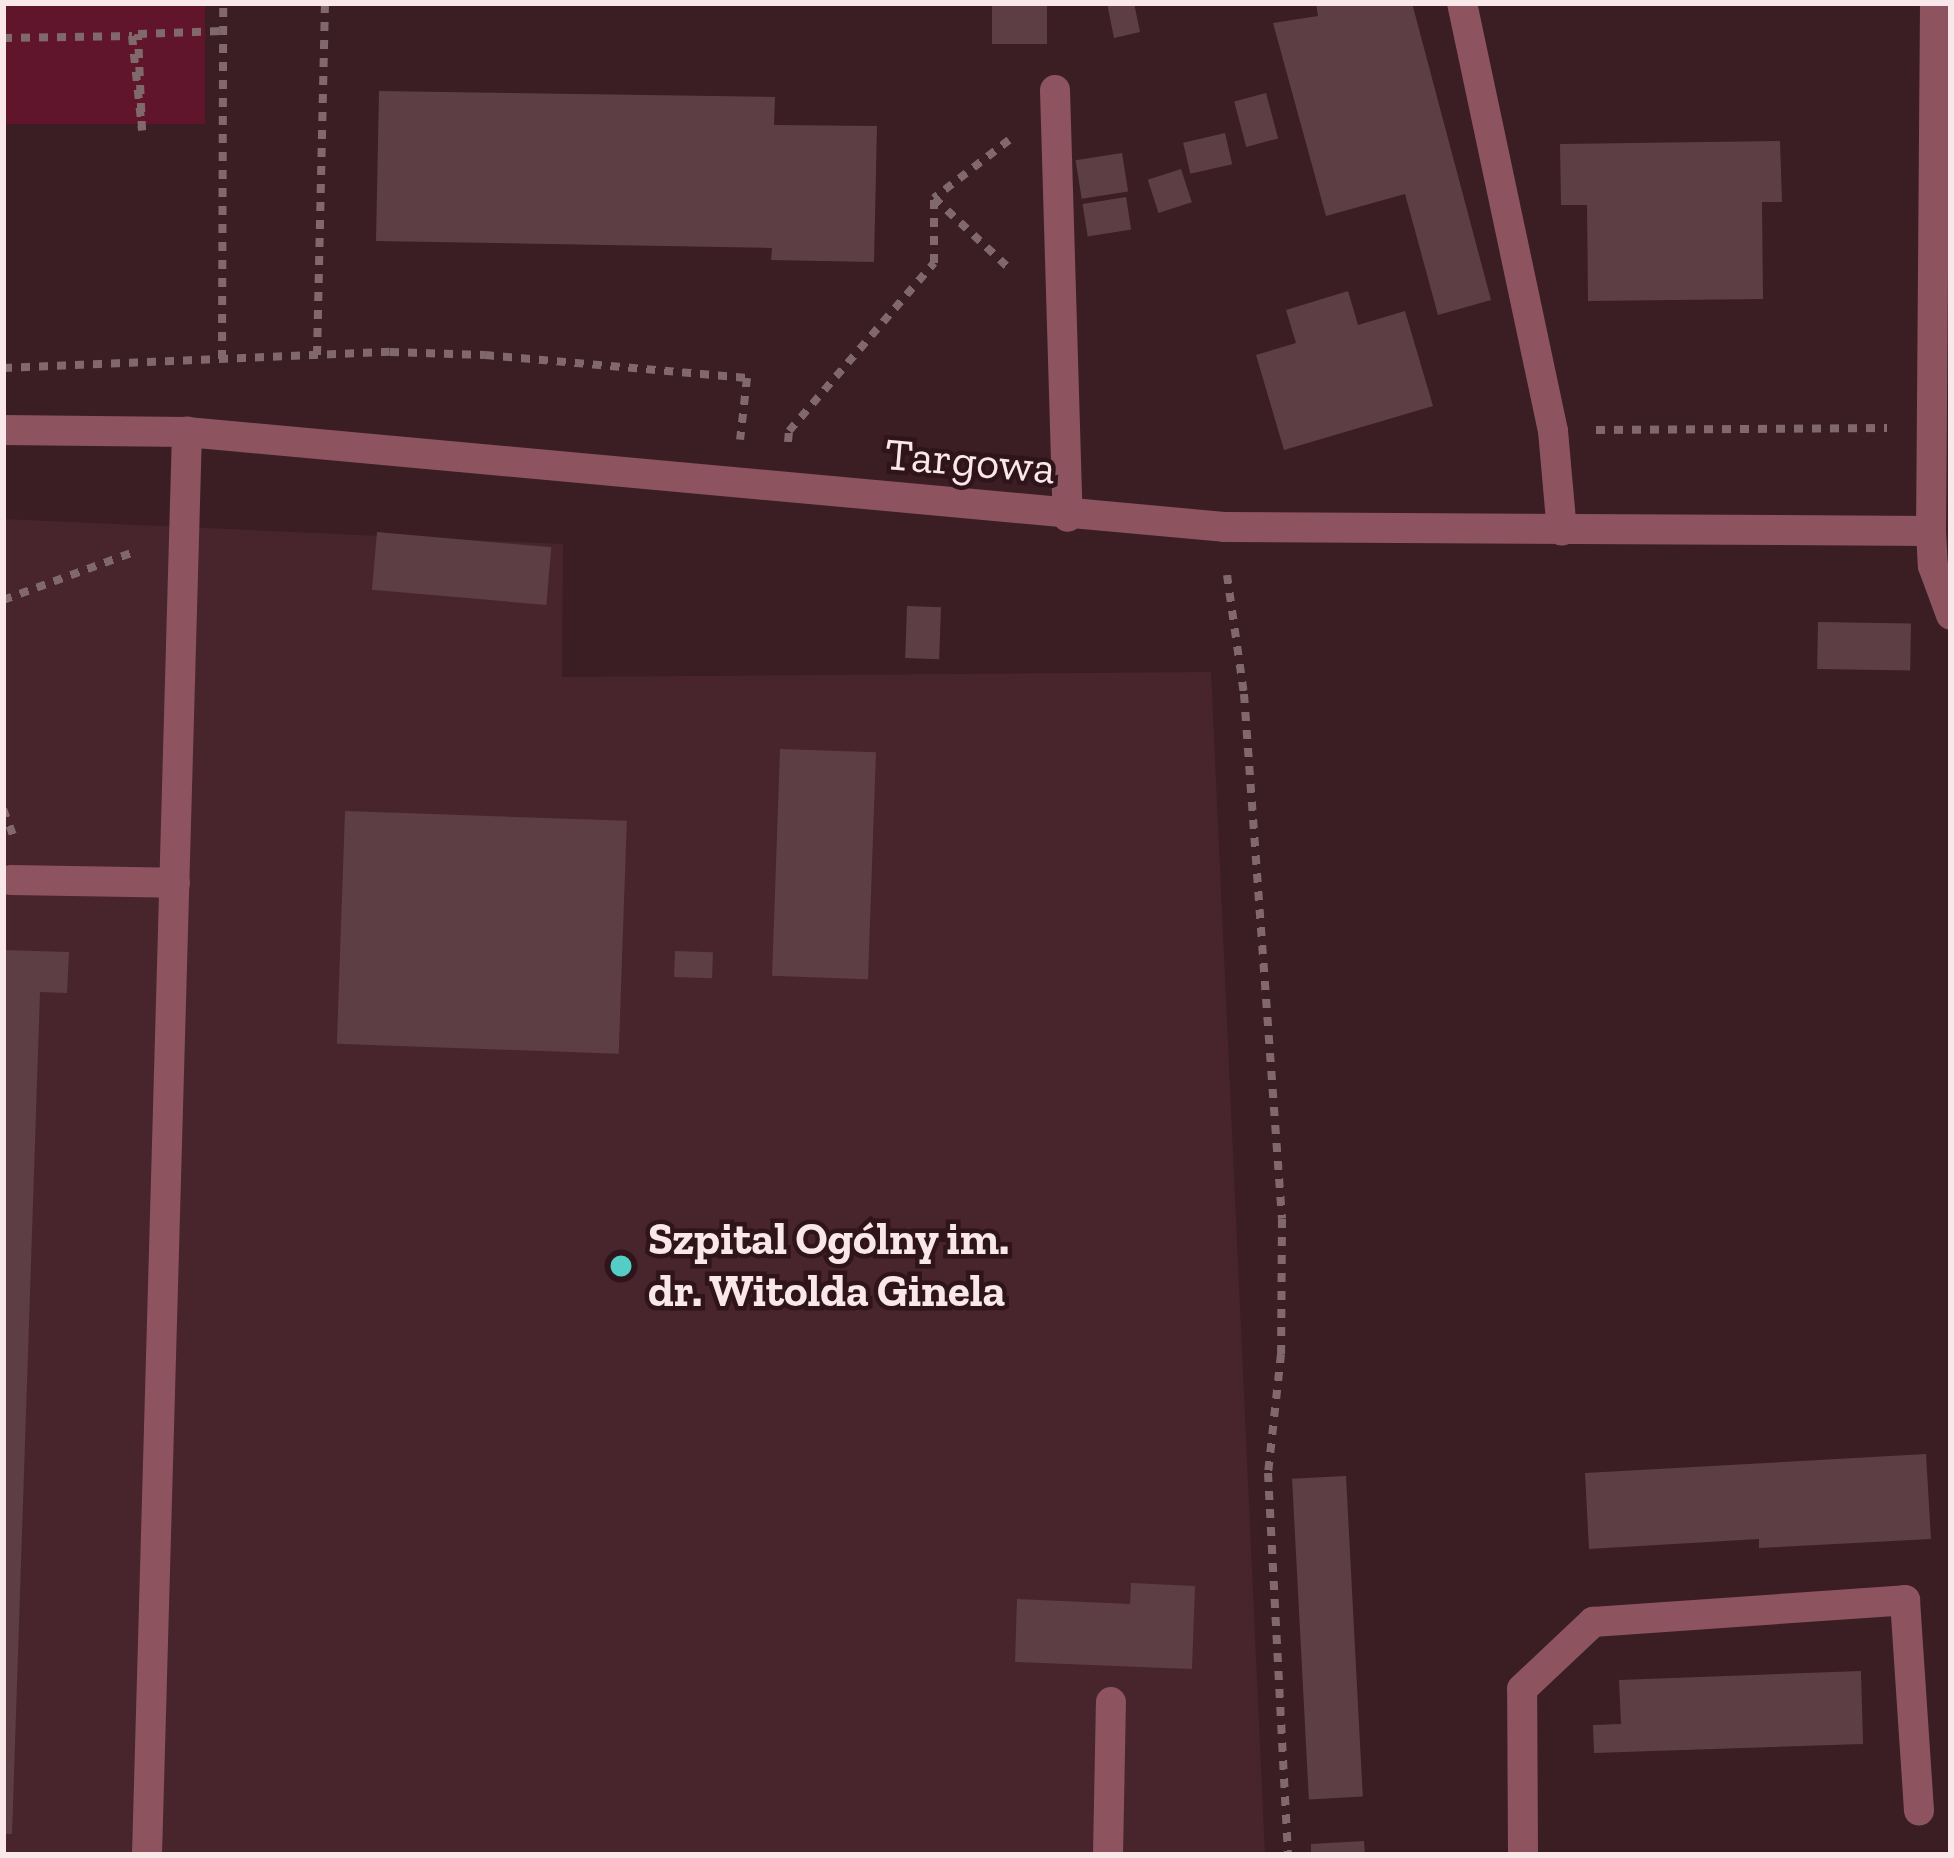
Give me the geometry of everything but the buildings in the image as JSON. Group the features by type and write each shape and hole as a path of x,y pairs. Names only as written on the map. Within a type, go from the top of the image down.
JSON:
{"street":[{"path":"1462,3 1553,430 1562,531"},
{"path":"1935,3 1931,531 1933,566 1951,615"},
{"path":"1055,98 1068,517"},
{"name":"Targowa","path":"3,430 188,432 1068,517 1387,532 1931,531"},
{"path":"147,1855 188,432"},
{"path":"10,880 175,883"},
{"path":"1523,1855 1522,1689 1593,1622 1905,1600 1919,1811"},
{"path":"1108,1855 1111,1702"}],"path":[{"path":"222,359 224,3"},
{"path":"317,356 325,3"},
{"path":"3,38 132,36 142,130 138,34 223,31"},
{"path":"934,198 1055,98"},
{"path":"788,446 788,431 934,263 934,198"},
{"path":"934,198 1016,275"},
{"path":"3,368 484,355 748,378 740,443 811,448"},
{"path":"1553,430 1931,428"},
{"path":"3,600 185,532"},
{"path":"1226,565 1244,694 1282,1219 1281,1354 1268,1473 1288,1855"}],"shaded area":[{"path":"3,3 205,3 205,124 3,124"},
{"name":"Szpital Ogólny im. dr. Witolda Ginela","path":"3,519 563,544 562,677 1211,672 1265,1855 3,1855"}],"place":[{"name":"Szpital Ogólny im. dr. Witolda Ginela","path":"621,1266"}]}
